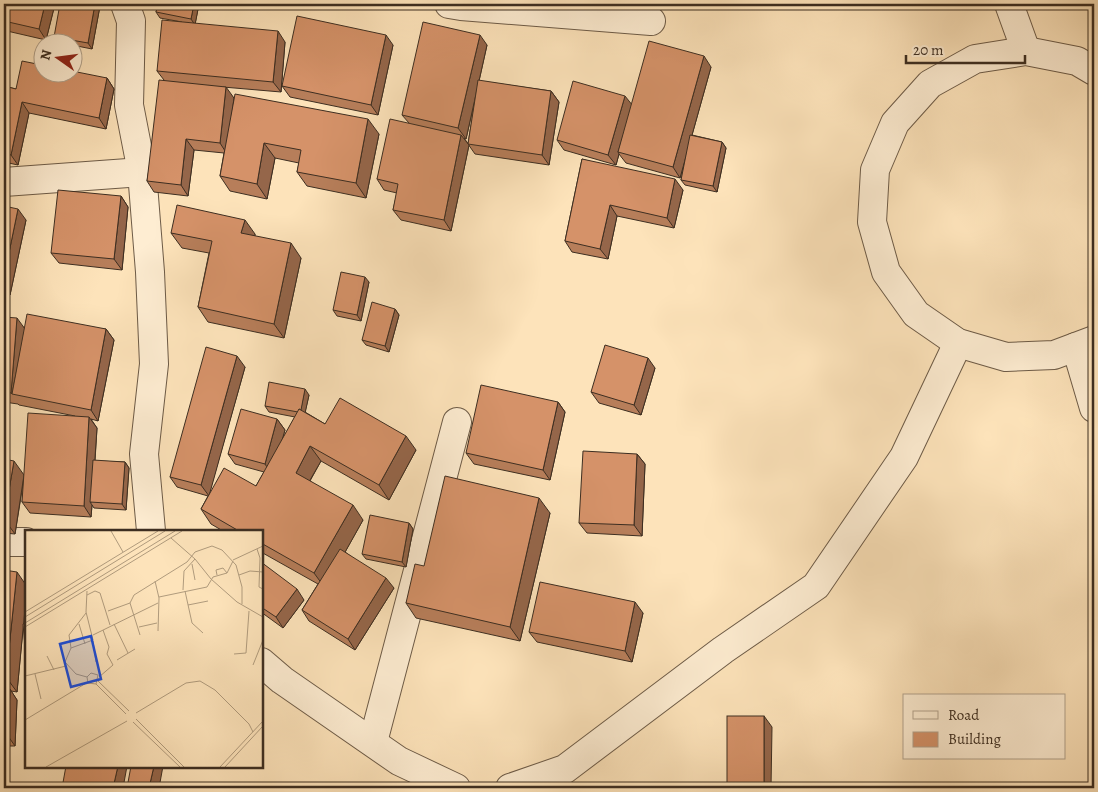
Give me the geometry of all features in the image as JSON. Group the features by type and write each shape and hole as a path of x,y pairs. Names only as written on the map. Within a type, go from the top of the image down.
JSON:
{"street":[{"path":"125,4 131,21 129,105 142,172 150,272 154,364 144,454 152,530"},
{"path":"449,4 650,21"},
{"path":"1009,4 1026,52"},
{"path":"1094,71 1077,61 1026,52 975,60 930,84 895,123 875,170 872,222 886,272 916,314 958,343 1006,357 1054,355 1085,343 1094,408"},
{"path":"4,182 142,172"},
{"path":"510,788 564,779 723,650 816,586 904,457 958,343"},
{"path":"373,742 457,422"},
{"path":"4,542 25,542"},
{"path":"262,663 282,680 399,761 456,788"}],"building":[{"path":"4,4 45,4 39,29 4,21"},
{"path":"60,4 95,4 88,43 82,42 82,32 55,32"},
{"path":"158,4 194,4 191,19 156,12"},
{"path":"297,16 386,35 371,105 282,86"},
{"path":"162,20 278,31 273,82 157,71"},
{"path":"423,22 480,35 458,128 402,115"},
{"path":"649,41 704,56 673,167 618,152"},
{"path":"22,61 32,63 32,82 82,82 82,73 107,78 99,118 22,102 11,155 4,153 4,86 16,89"},
{"path":"159,80 226,87 220,143 186,139 181,185 147,181"},
{"path":"478,80 551,91 542,155 468,144"},
{"path":"573,81 625,96 608,155 557,140"},
{"path":"235,94 368,119 356,183 297,172 301,150 264,143 257,184 220,176"},
{"path":"390,119 461,135 444,220 393,210 398,184 377,179"},
{"path":"690,135 722,142 713,186 681,180"},
{"path":"582,159 675,179 667,218 610,205 600,249 565,241"},
{"path":"58,190 121,196 114,259 51,253"},
{"path":"177,205 245,220 241,233 291,243 274,324 198,307 212,241 171,233"},
{"path":"4,206 18,209 4,277"},
{"path":"341,272 365,277 357,315 333,310"},
{"path":"372,302 395,309 385,346 362,340"},
{"path":"27,314 106,329 91,410 12,394"},
{"path":"4,317 17,318 11,393 4,392"},
{"path":"605,345 648,358 634,405 591,392"},
{"path":"206,347 237,356 201,485 170,477"},
{"path":"269,382 305,389 301,410 299,409 298,412 265,406"},
{"path":"481,385 558,402 543,470 466,453"},
{"path":"340,398 406,436 379,485 310,446 296,473 353,505 314,573 262,544 262,530 237,530 201,509 224,468 256,486 299,409 325,424"},
{"path":"241,409 277,419 265,464 228,454"},
{"path":"28,413 89,417 84,506 22,502"},
{"path":"583,451 637,454 634,525 579,523"},
{"path":"4,459 14,461 4,519"},
{"path":"93,460 125,462 122,504 90,502"},
{"path":"445,476 539,498 510,627 406,603 415,564 424,566"},
{"path":"370,515 409,523 402,562 362,554"},
{"path":"340,549 386,578 348,639 302,610"},
{"path":"262,563 297,589 276,617 262,608"},
{"path":"4,570 17,572 6,677 4,677"},
{"path":"540,582 635,602 625,651 529,632"},
{"path":"23,624 25,624 25,647"},
{"path":"4,689 10,689 8,736 4,736"},
{"path":"727,716 764,716 764,788 727,788"},
{"path":"66,767 118,767 113,788 62,788"},
{"path":"131,767 154,767 149,788 127,788"}]}
